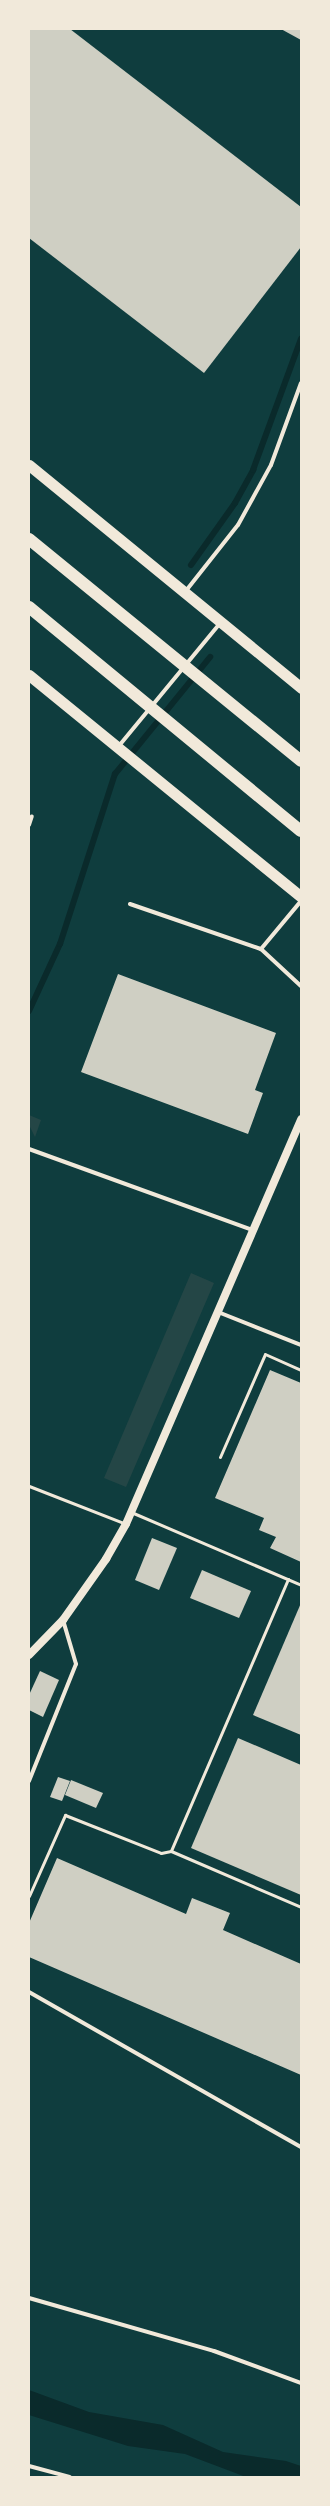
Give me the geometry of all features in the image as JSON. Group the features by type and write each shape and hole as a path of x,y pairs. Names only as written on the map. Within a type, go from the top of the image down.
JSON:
{"highway":[{"path":"29,465 301,688"},
{"path":"29,539 301,761"},
{"path":"29,607 301,831"},
{"path":"29,675 301,898"}],"main road":[{"path":"29,1655 63,1620 106,1559 126,1524 301,1119"}],"street":[{"path":"184,592 242,518 271,465 301,383"},
{"path":"120,749 221,622"},
{"path":"29,825 32,816"},
{"path":"261,950 301,901"},
{"path":"130,904 261,950 301,986"},
{"path":"29,1149 254,1230"},
{"path":"218,1312 301,1345"},
{"path":"29,1781 76,1664 63,1620"},
{"path":"29,1992 301,2147"},
{"path":"29,2298 214,2351 301,2383"},
{"path":"29,2466 70,2477"}],"lane":[{"path":"220,1457 265,1354 301,1370"},
{"path":"29,1486 126,1524"},
{"path":"131,1512 301,1585"},
{"path":"171,1851 288,1579"},
{"path":"29,1896 65,1815 161,1853 171,1851 301,1907"}],"shaded area":[{"path":"29,1115 41,1120 35,1137 29,1125"},
{"path":"191,1273 214,1283 126,1487 104,1478"},
{"path":"29,2390 89,2412 163,2425 223,2452 286,2461 301,2466 301,2477 246,2477 185,2454 128,2446 29,2415"}],"building":[{"path":"29,29 70,29 301,207 301,247 204,373 29,238"},
{"path":"281,29 301,29 301,40"},
{"path":"118,974 276,1033 255,1090 263,1093 248,1134 81,1072"},
{"path":"270,1370 301,1383 301,1562 270,1548 276,1537 259,1530 264,1518 215,1498"},
{"path":"152,1538 177,1548 159,1590 135,1580"},
{"path":"202,1570 251,1591 239,1618 190,1598"},
{"path":"301,1603 301,1735 253,1715"},
{"path":"40,1671 59,1680 43,1717 29,1710 29,1695"},
{"path":"238,1738 301,1765 301,1895 191,1848"},
{"path":"58,1777 70,1781 62,1801 50,1797"},
{"path":"71,1780 103,1793 96,1808 65,1795"},
{"path":"57,1858 186,1914 192,1898 230,1913 223,1930 301,1964 301,2075 29,1957 29,1923"}],"waterway":[{"path":"191,565 235,503 253,470 301,339"},
{"path":"29,1011 60,944 115,774 210,657"}]}
